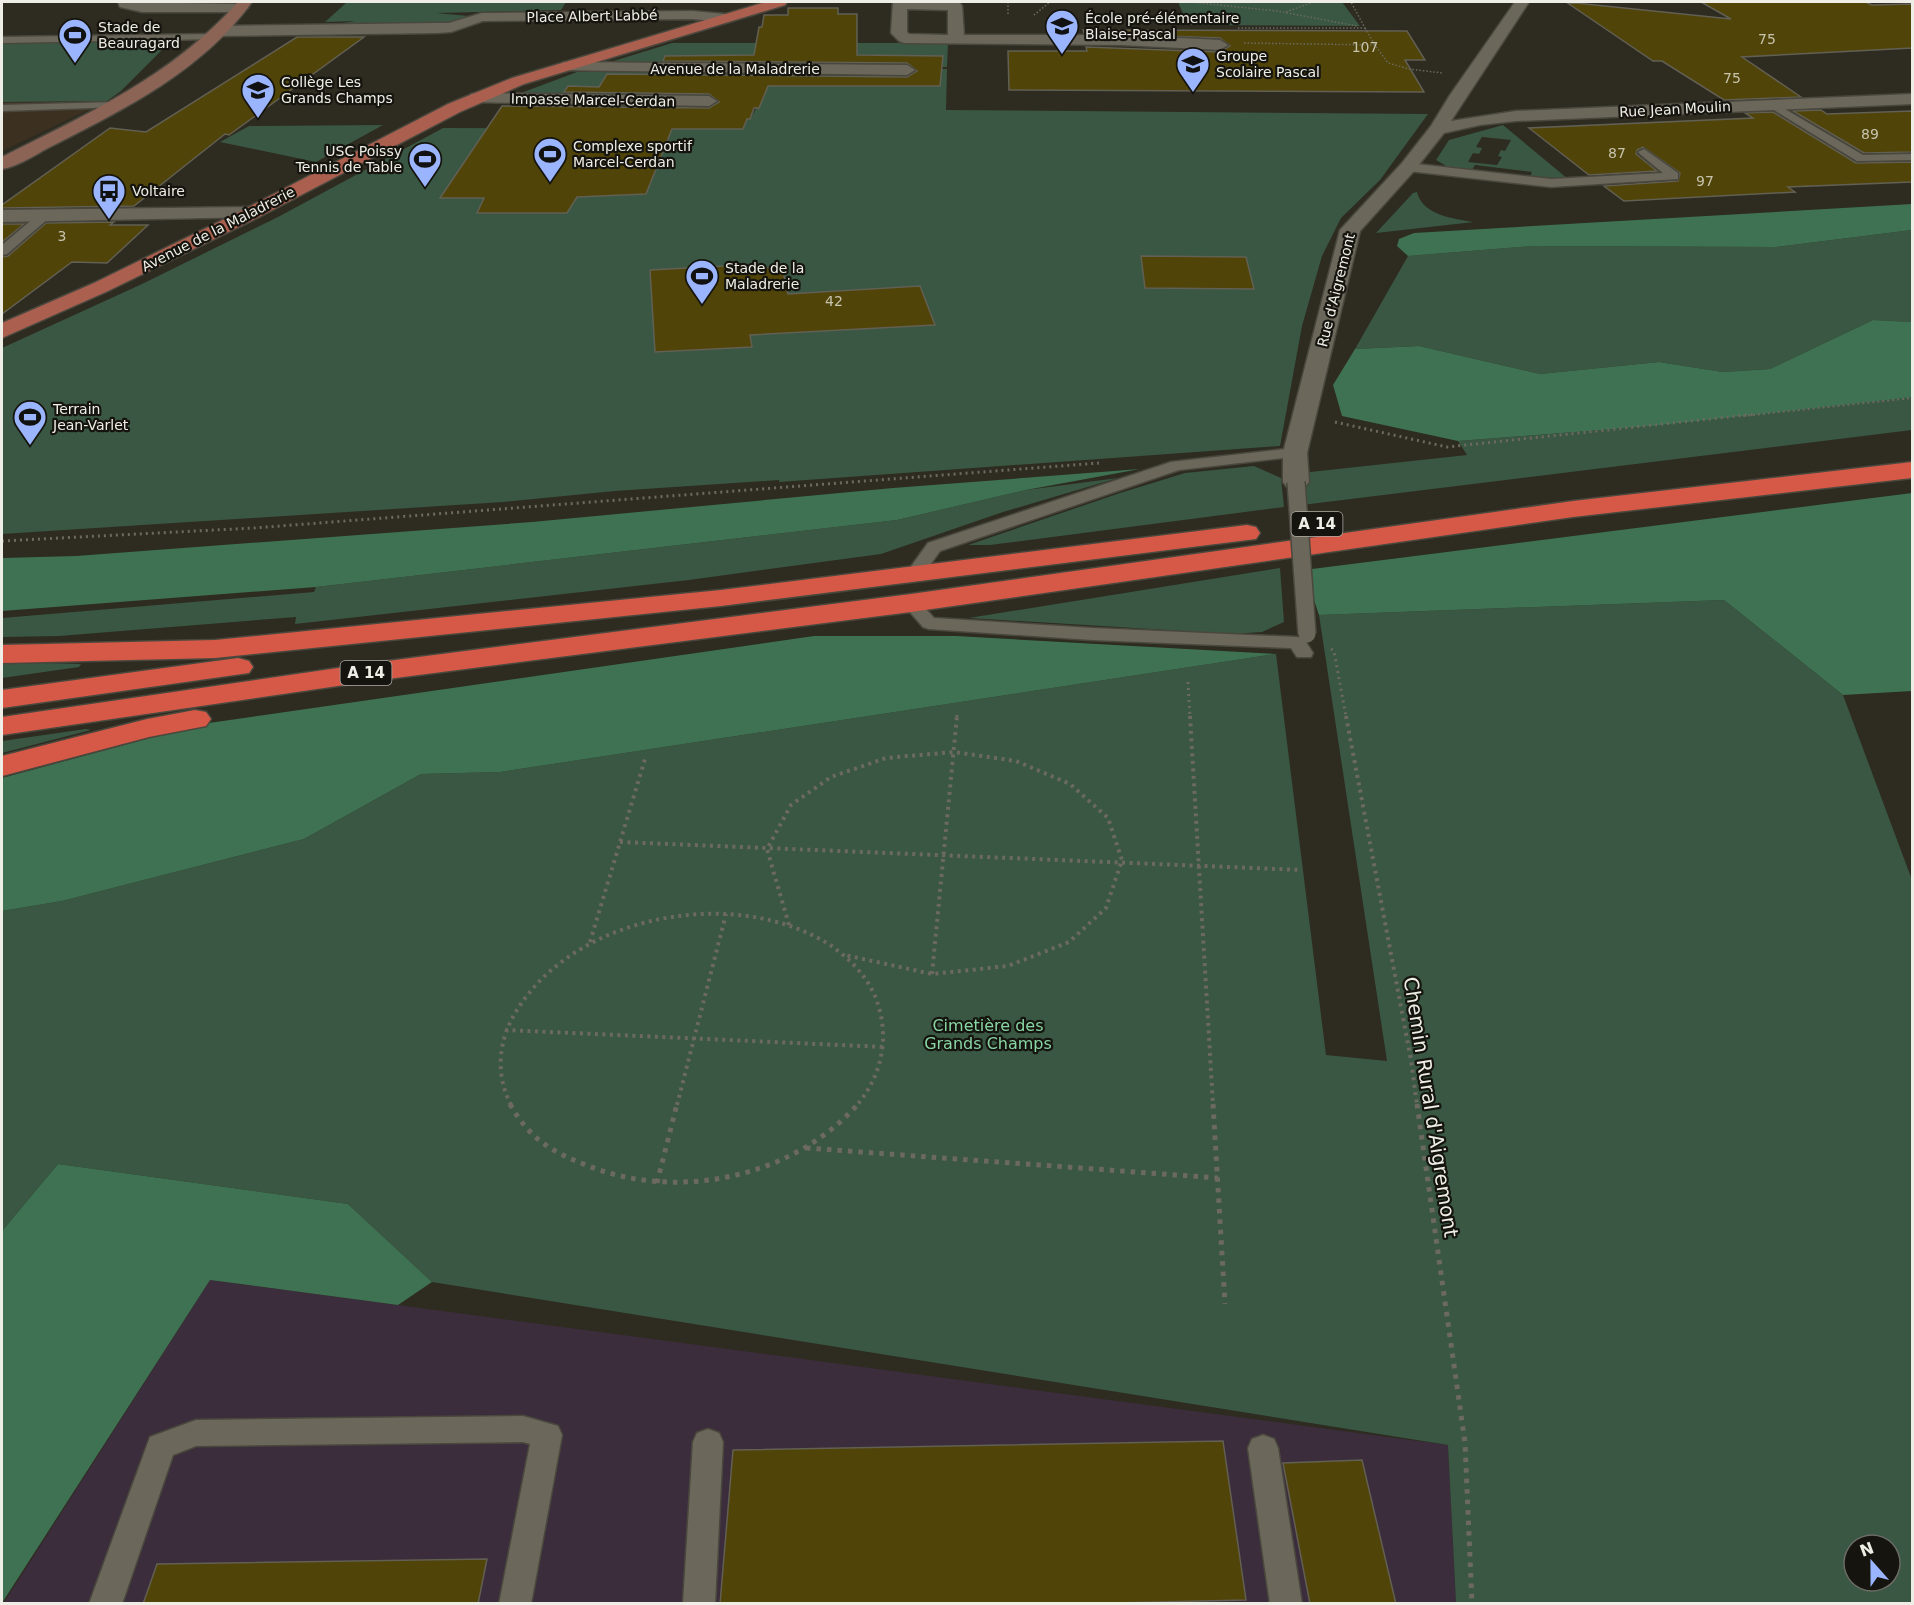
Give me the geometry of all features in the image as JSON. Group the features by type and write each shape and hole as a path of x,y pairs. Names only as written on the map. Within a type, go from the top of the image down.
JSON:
{"highway":[{"name":"A 14","path":"2,699 372,649 721,598 1912,450"},
{"name":"A 14","path":"2,726 372,672 911,603 1573,509 1912,470"},
{"path":"2,654 215,650 721,598"},
{"path":"2,766 147,728 370,686 731,626"}],"main road":[{"name":"Avenue de la Maladrerie","path":"2,331 101,287 252,213 477,98 518,81 780,2"}],"street":[{"path":"125,2 130,6 142,8 243,4"},
{"name":"Rue d'Aigremont","path":"1296,482 1296,453 1350,230 1408,167 1438,129 1522,2"},
{"path":"956,39 955,6 900,3 899,33 904,38 956,39 1122,40 1220,45"},
{"path":"2,164 149,86 195,54 243,4"},
{"name":"Place Albert Labbé","path":"216,34 437,28 482,17 692,15 725,18"},
{"name":"Place Albert Labbé","path":"460,24 644,23 680,27 701,26"},
{"name":"Avenue de la Maladrerie","path":"564,67 907,70"},
{"name":"Impasse Marcel-Cerdan","path":"477,98 709,101"},
{"name":"Rue Jean Moulin","path":"1438,129 1478,116 1912,99"},
{"path":"1453,108 1478,116"},
{"path":"2,216 252,213"}],"lane":[{"path":"2,40 216,34"},
{"path":"2,108 116,105"},
{"path":"1773,105 1861,159 1912,157"},
{"path":"1408,167 1551,183 1674,176 1644,152"},
{"path":"2,251 45,215"},
{"path":"914,574 934,547 1178,465 1296,453"},
{"name":"Rue d'Aigremont","path":"911,603 929,624 1297,643 1308,654 1296,482"},
{"path":"105,1604 161,1446 196,1433 523,1429 547,1435 515,1604"},
{"path":"699,1604 708,1442"},
{"path":"1263,1448 1286,1604"}],"path":[{"path":"1189,2 1284,12 1365,28"},
{"path":"1284,12 1313,2"},
{"path":"1351,2 1388,63 1408,69 1473,75"},
{"path":"1235,28 1365,28"},
{"path":"1220,45 1243,43 1375,45"},
{"path":"1305,416 1447,447 1912,398"},
{"path":"2,541 254,528 1107,463"},
{"name":"Chemin Rural d'Aigremont","path":"1307,634 1334,651 1411,1060 1465,1443 1472,1604"},
{"path":"1188,682 1225,1304"},
{"path":"932,974 957,714"},
{"path":"789,926 767,849 791,806 831,777 886,758 954,752 1016,761 1070,784 1108,818 1122,860 1106,908 1069,942 1008,966 932,974 845,954"},
{"path":"590,943 645,759"},
{"path":"620,842 1122,860 1302,870"},
{"path":"657,1183 726,914"},
{"path":"726,914 758,918 789,926 819,938 845,954 869,981 883,1012 885,1047 872,1084 846,1119 806,1148 760,1168 709,1181 657,1183 596,1172 546,1147 513,1113 500,1072 505,1029 524,996 553,967 590,943 633,926 679,916 726,914"},
{"path":"505,1029 885,1047"},
{"path":"806,1148 1218,1178"}],"shaded area":[{"path":"107,101 2,151 2,102"},
{"path":"210,1280 1448,1445 1456,1603 3,1604"}],"green space":[{"path":"347,2 566,2 561,10 436,13 469,16 456,23 323,26 356,21 325,22"},
{"path":"1178,2 1342,2 1360,26 1188,25"},
{"name":"Stade de Beauragard","path":"177,35 121,91 107,101 2,102 2,37"},
{"path":"672,43 948,43 947,67 612,66 607,63"},
{"name":"Stade de la Maladrerie","path":"921,69 947,69 946,110 1428,114 1380,180 1341,218 1322,256 1302,326 1280,446 779,482 779,480 615,491 503,502 2,534 2,348 142,284 278,217 443,128 743,129 747,119 750,119 762,98 513,96 577,72 682,71 681,75 903,76"},
{"path":"383,125 316,162 220,142 249,126"},
{"path":"1503,125 1568,179 1530,177 1532,172 1475,165 1472,170 1448,167 1436,160 1449,140","holes":["1482,137 1511,140 1505,151 1501,150 1498,156 1502,157 1497,165 1468,162 1473,153 1479,154 1482,148 1476,147"]},
{"path":"1417,192 1420,200 1432,211 1474,222 1376,233 1413,193"},
{"path":"1912,204 1912,230 1776,247 1533,246 1408,256 1397,246 1399,239 1414,233"},
{"path":"1912,230 1912,322 1873,320 1770,369 1723,372 1659,362 1540,374 1419,346 1355,349 1408,256 1533,246 1776,247"},
{"path":"1873,320 1912,322 1912,397 1652,426 1458,441 1342,416 1333,385 1355,349 1419,346 1540,374 1659,362 1723,372 1770,369"},
{"path":"1912,396 1912,430 1302,505 1301,473 1467,455 1458,441 1652,426"},
{"path":"1254,466 1281,478 1284,507 990,545 968,545 1185,473"},
{"path":"1140,469 1026,490 897,520 316,587 2,611 2,558 76,556 532,522 893,488"},
{"path":"1118,478 1003,512 881,554 689,580 295,624 296,617 59,636 2,637 2,618 314,592 316,587 897,520 1026,490"},
{"path":"1912,493 1912,691 1843,695 1724,600 1319,615 1304,570"},
{"path":"1280,568 1284,622 1262,632 1232,634 969,618"},
{"name":"Cimetière des Grands Champs","path":"1724,600 1843,695 1912,880 1912,1603 1456,1603 1448,1445 432,1282 348,1204 58,1164 2,1231 2,911 62,901 304,839 421,774 500,772 1276,654 1326,1055 1387,1061 1319,615"},
{"path":"814,636 956,636 1276,654 500,772 421,774 304,839 62,901 2,911 2,778 202,724"},
{"path":"2,664 81,664 79,667 2,678"},
{"path":"91,730 2,753 2,741"},
{"path":"58,1164 348,1204 432,1282 398,1305 210,1280 2,1603 2,1231"}],"building":[{"path":"1566,2 1731,19 1701,2 1912,4 1912,48 1742,57 1801,97 1724,100 1662,61 1653,61"},
{"path":"788,8 838,8 838,14 857,14 857,55 943,56 940,86 768,86 759,108 754,108 743,129 672,129 646,194 577,197 567,213 477,213 484,198 440,198 502,106 709,108 719,102 709,94 564,92 568,86 599,87 607,74 907,77 917,71 907,63 663,61 665,56 754,55 759,27 762,27 764,15 788,15"},
{"path":"1083,30 1407,31 1425,60 1405,60 1424,92 1009,90 1008,51 1087,51 1086,47 1220,52 1230,46 1220,38 1084,33"},
{"path":"297,37 364,37 229,135 225,134 134,206 2,208 2,205 110,128 146,132"},
{"path":"1821,110 1827,114 1912,111 1912,152 1864,153 1793,111"},
{"path":"1773,112 1856,163 1912,162 1912,182 1788,187 1795,192 1624,201 1604,186 1678,181 1680,173 1643,147 1637,150 1636,154 1657,171 1589,175 1529,128 1753,118 1745,113"},
{"path":"114,222 110,225 148,225 107,263 72,262 2,314 2,257 8,256 46,223"},
{"path":"2,224 24,224 2,242"},
{"path":"1141,256 1246,257 1254,289 1145,288"},
{"path":"742,265 743,269 782,267 788,294 920,286 935,325 750,335 752,347 655,352 650,270"},
{"path":"1223,1441 1246,1600 1070,1604 720,1604 733,1450"},
{"path":"1362,1460 1396,1604 1310,1604 1283,1463"},
{"path":"487,1559 478,1604 143,1604 157,1564"}],"place":[{"name":"École pré-élémentaire Blaise-Pascal","path":"1062,55"},
{"name":"Stade de Beauragard","path":"75,64"},
{"name":"Groupe Scolaire Pascal","path":"1193,93"},
{"name":"Collège Les Grands Champs","path":"258,119"},
{"name":"Complexe sportif Marcel-Cerdan","path":"550,183"},
{"name":"USC Poissy Tennis de Table","path":"425,188"},
{"name":"Voltaire","path":"109,220"},
{"name":"Stade de la Maladrerie","path":"702,305"},
{"name":"Terrain Jean-Varlet","path":"30,446"}]}
